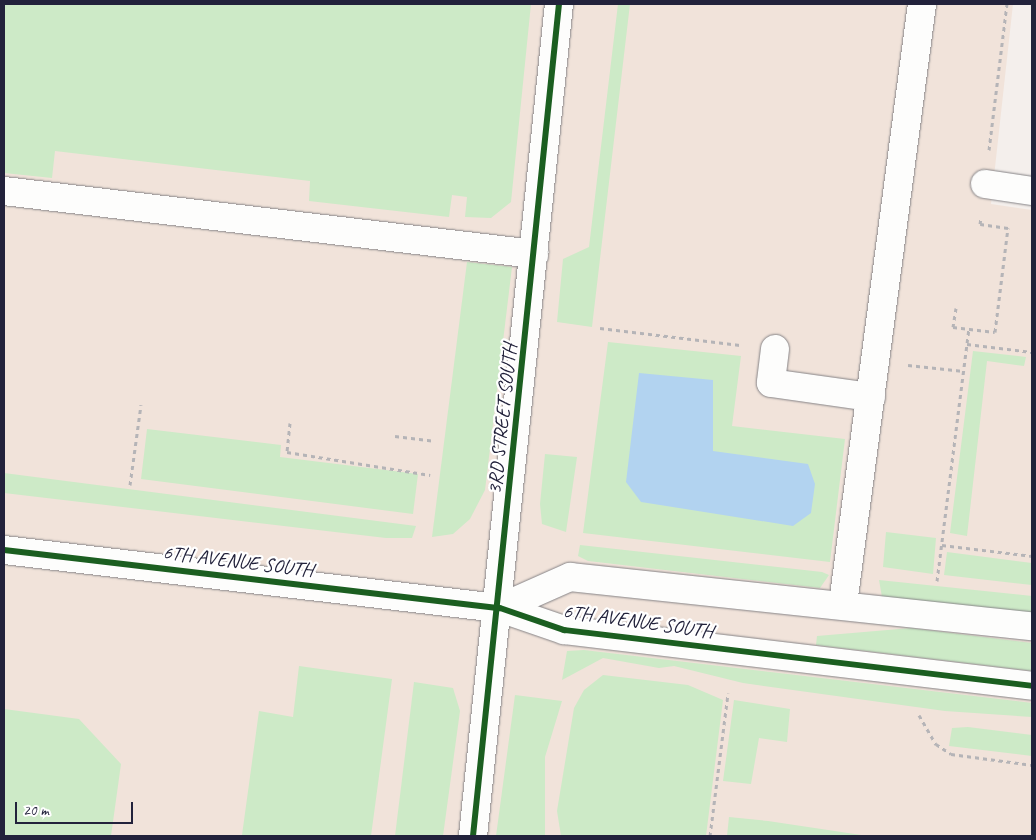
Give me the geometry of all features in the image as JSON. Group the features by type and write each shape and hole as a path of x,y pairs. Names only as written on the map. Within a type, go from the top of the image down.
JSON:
{"street":[{"name":"3RD STREET SOUTH","path":"473,836 500,608 559,4"},
{"path":"843,604 922,4"},
{"path":"985,184 1032,191"},
{"path":"4,191 534,254"},
{"path":"775,349 771,383 871,397"},
{"name":"6TH AVENUE SOUTH","path":"4,550 500,608 564,630 1032,686"},
{"name":"6TH AVENUE SOUTH","path":"500,608 570,577 843,604 1032,626"}],"path":[{"path":"937,581 969,329"},
{"path":"968,344 1032,352"},
{"path":"130,485 141,405"},
{"path":"290,423 286,452 430,475"},
{"path":"395,436 434,441"},
{"path":"942,545 1032,556"},
{"path":"710,836 728,693"},
{"path":"919,716 936,744 951,754 1032,765"}],"shaded area":[{"path":"4,4 1013,4 991,204 1032,210 1032,836 4,836"}],"green space":[{"path":"4,4 531,4 511,202 491,218 465,217 467,197 452,195 449,217 309,201 310,181 55,151 52,178 4,173"},
{"path":"618,4 630,4 592,327 557,322 563,259 589,247"},
{"path":"467,262 512,267 485,490 470,519 453,534 432,537"},
{"path":"608,342 741,356 732,426 845,439 830,562 583,533"},
{"path":"973,351 1026,357 1024,366 987,361 967,536 950,533"},
{"path":"147,429 281,445 280,457 418,474 413,514 141,479"},
{"path":"545,454 577,457 566,532 542,524 540,504"},
{"path":"4,473 416,526 412,538 386,538 4,493"},
{"path":"886,532 936,538 933,574 883,567"},
{"path":"580,545 822,572 829,575 820,588 588,561 578,556"},
{"path":"947,552 1032,563 1032,585 944,575"},
{"path":"879,580 1032,596 1032,615 882,597"},
{"path":"911,628 1032,643 1032,671 816,645 817,636"},
{"path":"584,650 1032,703 1032,717 945,711 743,683 674,666 659,668 603,658 562,680 567,651"},
{"path":"299,666 392,679 371,836 242,835 259,711 293,717"},
{"path":"603,675 688,685 723,700 706,836 561,836 557,811 574,708 584,690"},
{"path":"414,682 453,688 460,711 443,836 395,836"},
{"path":"515,695 562,701 545,757 545,836 496,836"},
{"path":"734,700 790,709 787,742 759,738 751,784 723,781"},
{"path":"4,709 79,719 121,764 111,836 4,836"},
{"path":"968,727 1032,735 1032,756 949,746 952,728"},
{"path":"729,817 768,821 868,836 727,836"}],"water":[{"path":"639,373 713,380 713,451 808,464 815,484 811,513 793,526 641,502 626,482"}],"cycle path":[{"path":"473,836 559,4"},
{"path":"4,550 500,608 564,630 1032,686"}]}
